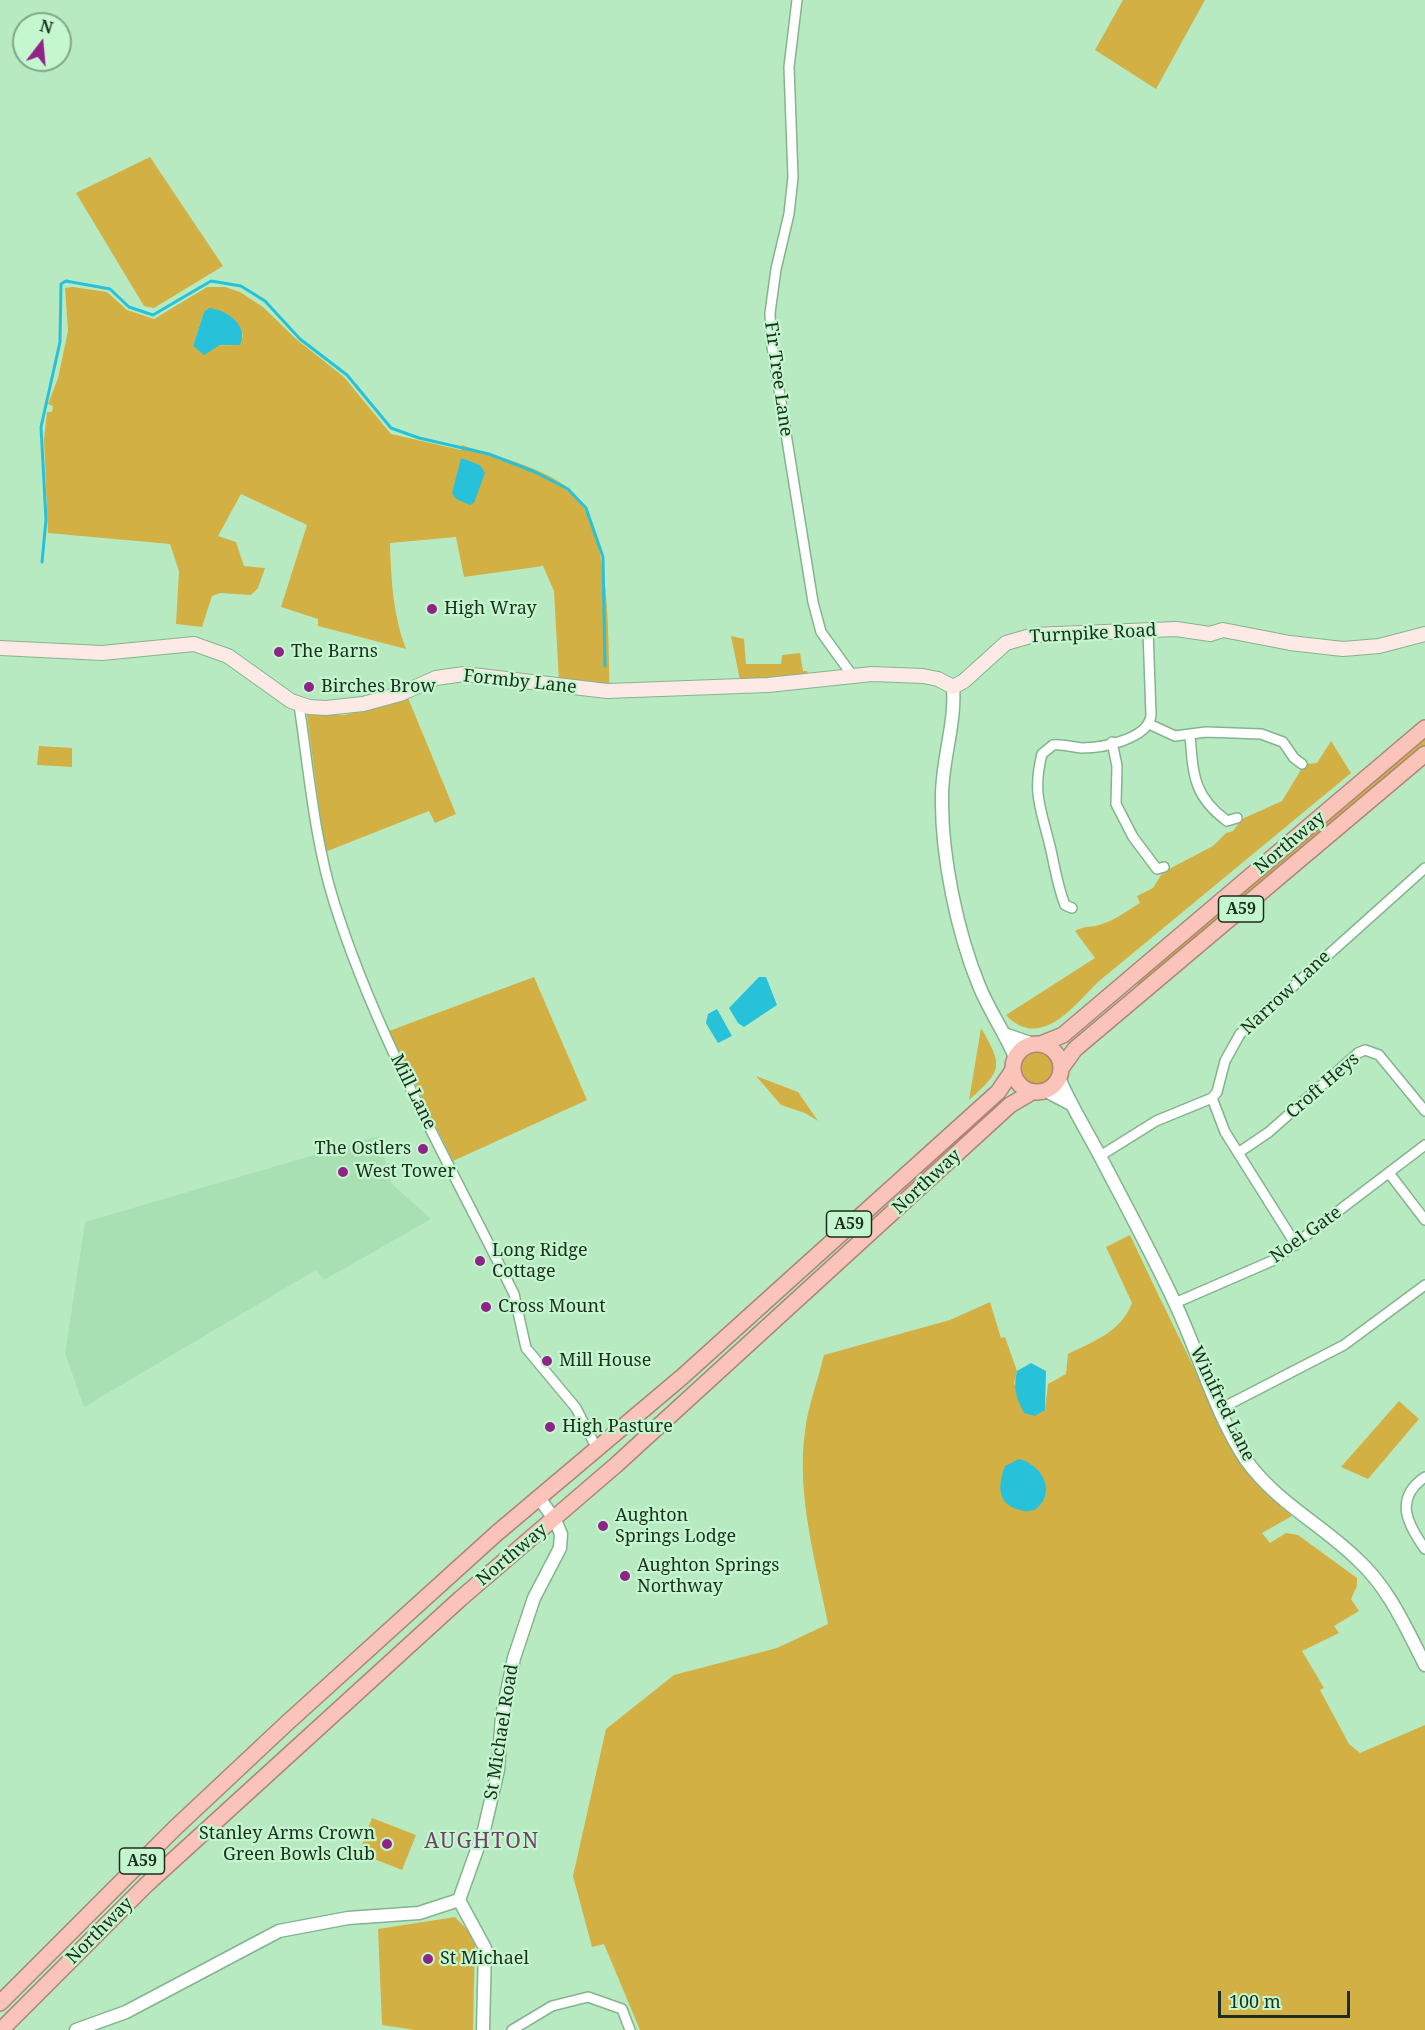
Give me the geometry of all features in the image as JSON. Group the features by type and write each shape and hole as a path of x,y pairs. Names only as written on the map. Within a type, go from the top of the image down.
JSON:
{"highway":[{"name":"Northway","path":"1037,1044 1063,1035 1425,728"},
{"name":"Northway","path":"1060,1072 1075,1049 1425,754"},
{"path":"1037,1044 1055,1052 1060,1072"},
{"name":"A59","path":"1014,1064 1020,1051 1037,1044"},
{"name":"Northway","path":"0,2003 175,1828 313,1700 538,1498 601,1447 998,1092 1014,1064"},
{"path":"1014,1064 1019,1084 1039,1091"},
{"name":"A59","path":"1039,1091 1060,1072"},
{"name":"Northway","path":"1,2030 154,1877 460,1599 555,1520 1010,1105 1039,1091"},
{"path":"601,1447 616,1465"}],"main road":[{"name":"Turnpike Road","path":"953,687 964,681 998,648 1013,640 1046,634 1189,630 1210,634 1223,630 1290,643 1343,649 1379,646 1425,634"},
{"name":"Formby Lane","path":"0,648 102,653 194,644 228,656 299,705 326,708 363,704 400,694 436,678 464,674 607,691 768,685 852,675 923,676 938,679 953,687"}],"street":[{"name":"Fir Tree Lane","path":"797,0 789,67 793,177 789,214 776,269 770,313 771,340 813,602 821,632 852,675"},
{"path":"1065,909 1057,885 1050,846 1038,809 1038,779 1042,754 1053,745 1083,748 1112,742 1136,734 1149,724 1151,715 1148,630"},
{"path":"953,687 954,709 942,794 944,840 958,916 979,988 1004,1034 1014,1064"},
{"name":"Mill Lane","path":"299,705 320,847 360,981 514,1294 526,1348 576,1408 594,1443 601,1447"},
{"path":"1149,724 1171,735 1261,734 1283,742 1291,761 1302,764"},
{"path":"1190,734 1193,776 1198,789 1207,803 1231,822"},
{"path":"1112,742 1117,766 1116,804 1133,837 1158,871"},
{"name":"Narrow Lane","path":"1212,1098 1217,1092 1225,1061 1240,1034 1425,868 1421,857"},
{"path":"1004,1034 1037,1044"},
{"name":"Croft Heys","path":"1238,1153 1269,1132 1358,1053 1365,1050 1379,1055 1425,1111"},
{"name":"Winifred Lane","path":"1060,1072 1069,1103 1100,1156 1175,1303 1220,1409 1245,1459 1263,1481 1289,1505 1353,1555 1381,1585 1425,1665"},
{"path":"1039,1091 1069,1103"},
{"path":"1100,1156 1156,1121 1212,1098 1225,1132 1296,1245"},
{"name":"Noel Gate","path":"1175,1303 1274,1260 1425,1145"},
{"path":"1389,1173 1425,1220"},
{"path":"1220,1409 1344,1345 1425,1285"},
{"path":"1425,1478 1413,1488 1406,1508 1410,1528 1425,1549"},
{"path":"538,1498 555,1520"},
{"name":"St Michael Road","path":"459,1900 484,1830 498,1770 502,1716 514,1658 534,1598 560,1548 561,1534 555,1520"},
{"path":"76,2030 126,2012 279,1931 348,1918 419,1913 459,1900 485,1948 483,2030"},
{"path":"512,2030 552,2006 588,1997 622,2009 630,2030"}],"shaded area":[{"path":"1123,0 1205,0 1156,89 1095,50"},
{"path":"150,157 223,266 154,308 144,306 76,193"},
{"path":"207,287 225,287 240,292 263,307 296,339 344,377 391,434 461,450 462,445 526,466 561,483 578,499 591,522 599,548 607,609 610,691 559,682 554,591 543,566 464,577 456,537 390,543 395,610 406,649 318,626 318,619 281,607 307,525 241,494 218,536 236,542 244,566 265,568 258,588 251,595 220,593 212,596 202,627 176,624 179,571 170,544 48,533 44,439 47,412 52,412 53,406 48,404 58,378 68,331 65,288 107,292 127,310 154,319","holes":["204,312 223,314 233,319 241,329 243,336 239,345 193,346"]},
{"path":"731,636 744,639 746,664 781,664 782,655 800,653 803,671 807,671 809,676 740,680"},
{"path":"408,698 456,814 435,823 429,811 325,852 307,715 345,715"},
{"path":"1425,737 1425,748 1140,988 1135,981"},
{"path":"1331,741 1351,773 1098,982 1067,1013 1043,1027 1031,1029 1019,1025 1006,1015 1095,958 1075,931 1107,922 1126,912 1140,903 1137,896 1153,888 1161,875 1213,846 1226,833 1233,831 1242,819 1282,801 1302,768 1307,764 1317,763"},
{"path":"39,746 72,748 72,767 37,765"},
{"path":"534,977 587,1100 453,1161 389,1031"},
{"path":"981,1028 993,1051 996,1067 994,1074 969,1100"},
{"path":"1038,1050 1051,1055 1056,1068 1051,1081 1038,1086 1025,1081 1020,1068 1025,1055"},
{"path":"756,1076 798,1092 818,1121 805,1113 781,1105"},
{"path":"379,1136 391,1183 431,1219 324,1280 316,1270 84,1407 65,1354 85,1222"},
{"path":"1130,1235 1212,1406 1234,1446 1260,1484 1292,1516 1262,1533 1270,1543 1286,1533 1298,1535 1357,1578 1357,1586 1351,1599 1359,1611 1334,1626 1339,1633 1302,1651 1324,1688 1320,1690 1349,1744 1360,1753 1425,1725 1425,2030 640,2030 604,1944 592,1947 573,1876 606,1729 674,1675 777,1648 828,1624 813,1553 803,1479 806,1422 824,1355 950,1320 990,1302 1001,1338 1005,1337 1017,1371 1014,1384 1045,1410 1048,1384 1066,1374 1068,1354 1097,1340 1114,1328 1132,1303 1106,1247"},
{"path":"1399,1401 1419,1419 1368,1479 1341,1467"},
{"name":"Stanley Arms Crown Green Bowls Club","path":"372,1818 416,1835 402,1870 359,1853"},
{"path":"455,1917 475,1938 473,2030 415,2030 382,2025 378,1929"}],"water":[{"path":"209,308 223,312 235,320 242,331 240,345 220,345 204,355 193,346 204,312"},
{"path":"461,458 480,465 485,473 474,503 470,505 456,499 452,493"},
{"path":"759,977 766,977 777,1005 744,1027 738,1023 729,1008"},
{"path":"717,1009 732,1036 718,1043 706,1023 708,1014"},
{"path":"1031,1363 1046,1371 1045,1410 1035,1416 1024,1413 1015,1388 1017,1371"},
{"path":"1019,1459 1034,1466 1040,1472 1046,1486 1043,1501 1031,1511 1012,1507 1001,1493 1001,1480 1005,1466"}],"waterway":[{"path":"42,562 46,520 41,427 60,342 61,284 66,281 110,289 129,307 153,315 211,281 241,286 265,301 300,339 347,375 391,428 419,438 489,454 535,472 568,489 586,508 603,557 605,666"}],"place":[{"name":"High Wray","path":"432,609"},
{"name":"The Barns","path":"279,652"},
{"name":"Birches Brow","path":"309,687"},
{"name":"The Ostlers","path":"423,1149"},
{"name":"West Tower","path":"343,1172"},
{"name":"Long Ridge Cottage","path":"480,1261"},
{"name":"Cross Mount","path":"486,1307"},
{"name":"Mill House","path":"547,1361"},
{"name":"High Pasture","path":"550,1427"},
{"name":"Aughton Springs Lodge","path":"603,1526"},
{"name":"Aughton Springs Northway","path":"625,1576"},
{"name":"Stanley Arms Crown Green Bowls Club","path":"387,1844"},
{"name":"St Michael","path":"428,1959"}],"district":[{"name":"AUGHTON","path":"482,1842"}]}
